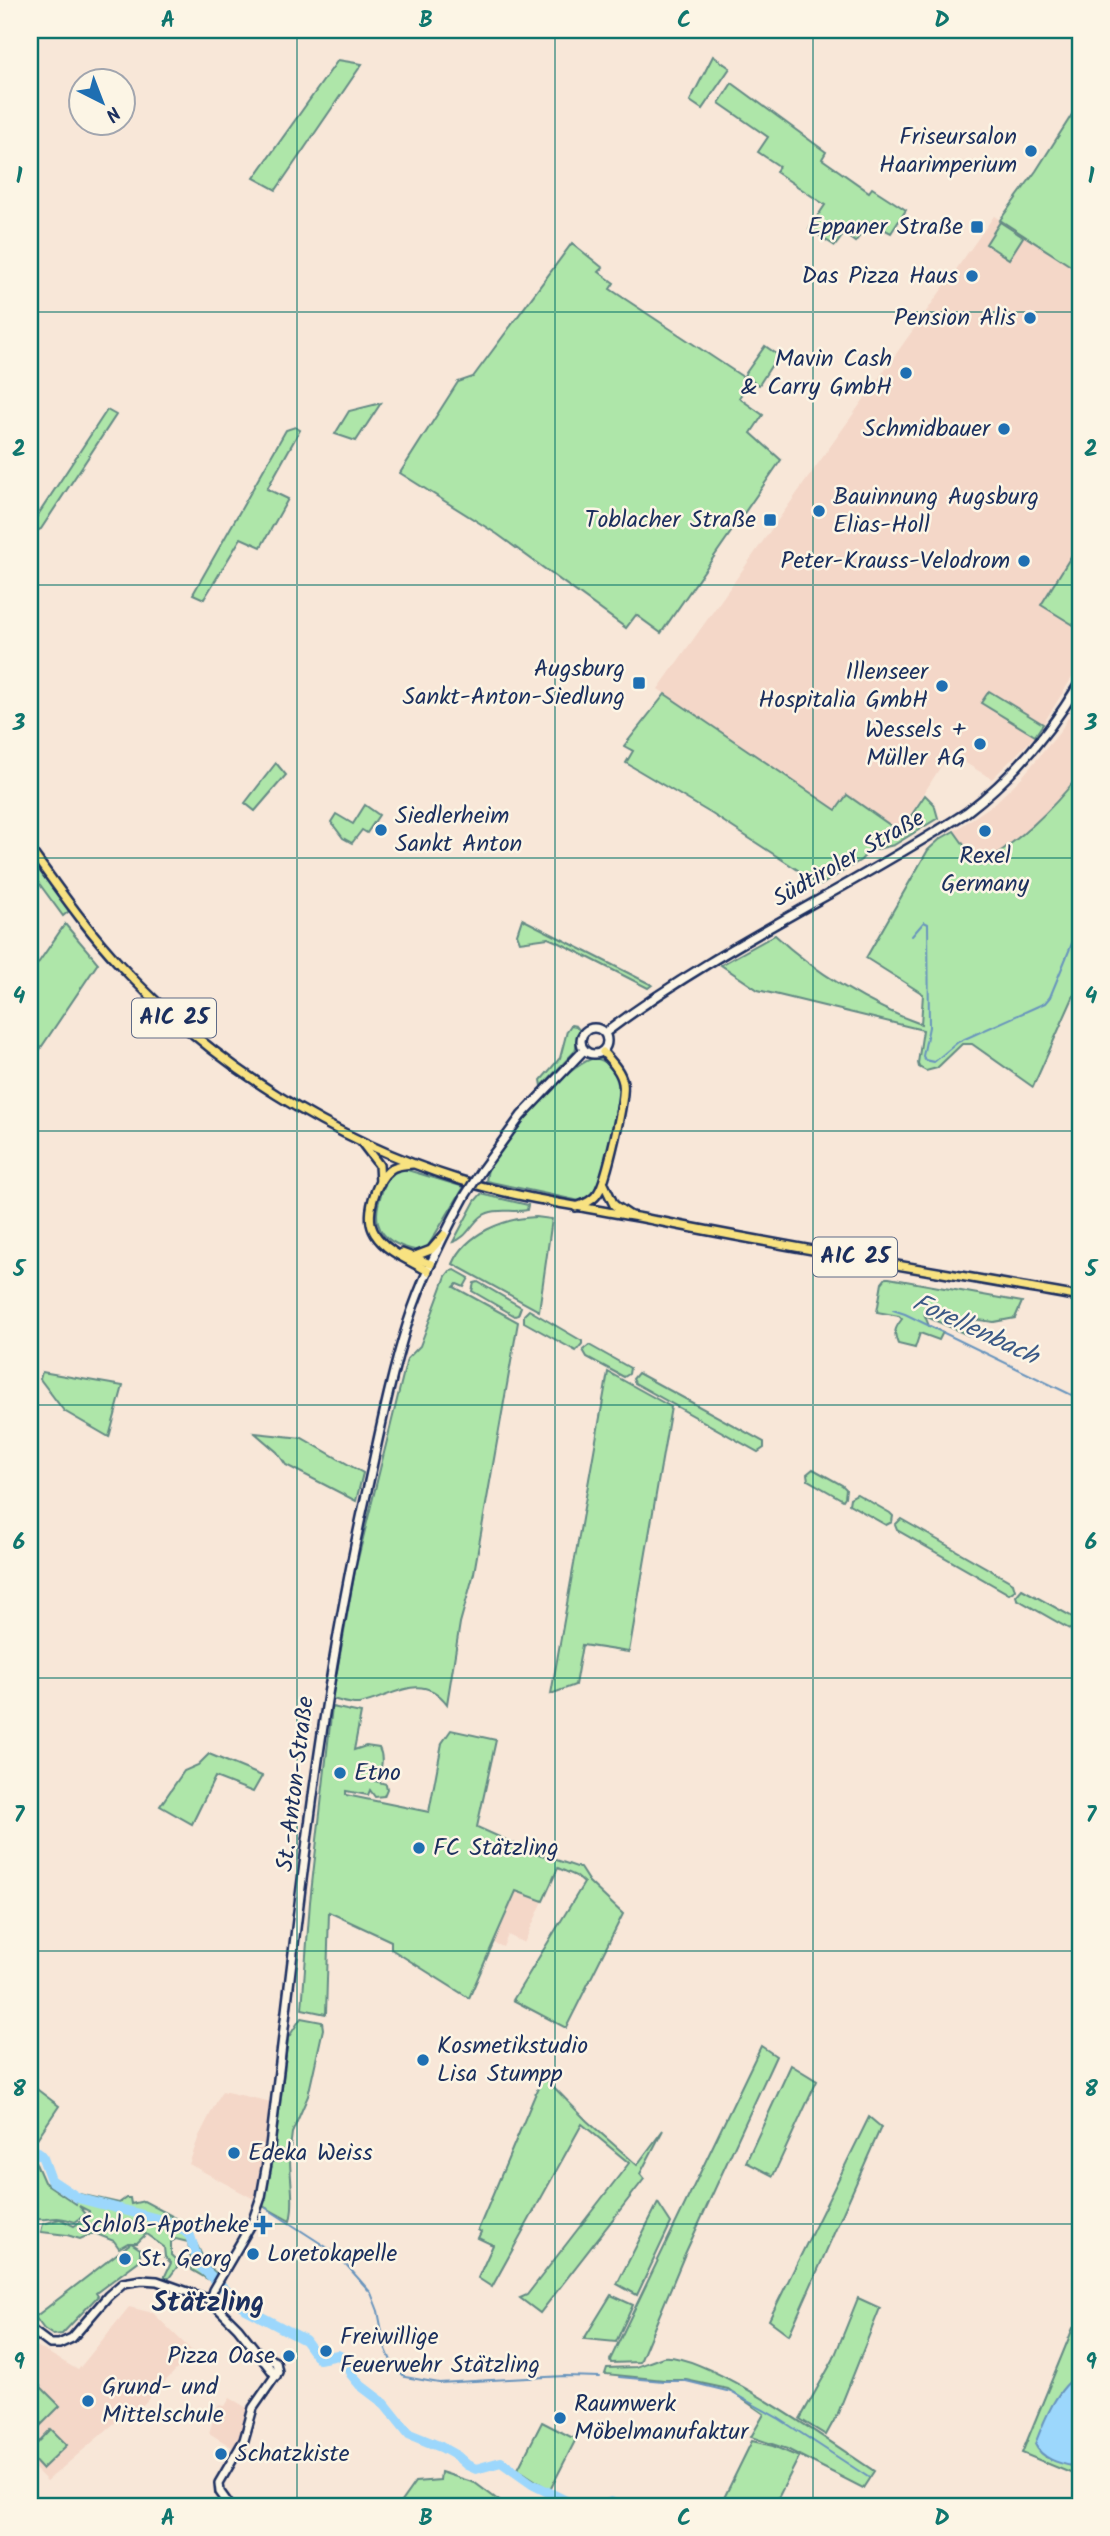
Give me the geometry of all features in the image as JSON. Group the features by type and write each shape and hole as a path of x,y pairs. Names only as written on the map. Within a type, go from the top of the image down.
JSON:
{"main road":[{"name":"AIC 25","path":"30,849 72,908 121,966 174,1018 277,1095 361,1141 412,1164 508,1193 575,1207 1080,1297"},
{"path":"575,1207 594,1199 604,1184 624,1084 618,1070 603,1052"},
{"path":"361,1141 379,1165 380,1183"},
{"path":"412,1164 391,1169 380,1183 371,1209 372,1228 381,1242 391,1250 428,1272"},
{"path":"604,1184 614,1205 630,1216"},
{"path":"391,1250 415,1256 431,1250 444,1235"},
{"path":"415,1256 428,1272"}],"street":[{"name":"Südtiroler Straße","path":"605,1033 637,1008 715,958 967,812 1001,785 1025,760 1051,728 1080,682"},
{"path":"596,1028 605,1033 608,1042 603,1052 593,1055 584,1050 581,1041 585,1032 596,1028"},
{"name":"St.-Anton-Straße","path":"210,2300 252,2223 261,2197 335,1642 390,1389 409,1320 444,1235 481,1171 521,1116 584,1050"},
{"path":"30,2329 50,2344 66,2342 123,2283 157,2281 210,2300 266,2361 276,2376 253,2409 240,2450 219,2483 220,2493 230,2506"}],"shaded area":[{"path":"994,216 1080,272 1080,542 1041,605 1080,629 1080,665 1043,724 988,691 982,703 1035,736 992,779 949,753 900,832 847,796 836,810 658,689"},
{"path":"1080,698 1080,774 1053,808 1032,828 979,867 954,831 994,804 1022,777 1059,733"},
{"path":"517,1891 543,1901 524,1943 508,1935 503,1947 494,1943"},
{"path":"222,2091 272,2102 256,2200 189,2164 199,2136"},
{"name":"Grund- und Mittelschule","path":"129,2307 153,2313 193,2352 138,2410 124,2415 47,2481 30,2464 30,2349 33,2344 78,2370"},
{"path":"230,2398 249,2409 235,2449 209,2433 218,2405 225,2406"}],"green space":[{"path":"713,56 730,68 702,109 690,101"},
{"path":"338,60 362,64 276,190 254,178"},
{"path":"732,83 826,152 822,159 869,192 872,188 906,210 891,233 870,222 855,242 844,234 835,246 809,229 825,205 776,172 779,166 758,152 768,137 719,103"},
{"path":"1080,102 1080,272 1000,220 1036,171"},
{"path":"1000,222 1023,237 1009,259 986,244"},
{"path":"572,243 603,268 599,272 614,283 610,289 743,377 765,346 778,355 759,385 750,380 739,398 763,415 751,433 781,460 661,633 636,615 626,628 497,534 400,473 458,382 473,377"},
{"path":"381,403 356,441 335,434 349,411"},
{"path":"107,410 116,415 41,529 30,534 30,527"},
{"path":"295,427 300,430 267,489 288,499 261,547 241,538 204,599 193,594 286,430"},
{"path":"1080,542 1080,629 1041,605"},
{"path":"989,691 1043,724 1035,736 981,703"},
{"path":"665,694 836,810 847,795 900,832 925,795 934,804 938,818 894,845 869,851 861,860 821,885 712,814 626,763 633,751 624,746"},
{"path":"276,763 286,775 255,811 245,803"},
{"path":"1080,774 1080,921 1076,930 1080,932 1080,982 1033,1087 972,1044 962,1044 937,1068 926,1071 919,1067 918,1063 923,1030 758,990 721,965 775,935 807,962 844,987 921,1024 923,994 866,958 928,850 954,831 979,866 1034,824"},
{"path":"365,805 379,815 367,833 362,830 352,843 343,838 331,822 336,814 353,824"},
{"path":"30,856 69,911 63,916 30,871"},
{"path":"522,919 652,985 648,988 548,938 520,942 517,934"},
{"path":"65,924 98,963 30,1064 30,975"},
{"path":"571,1025 580,1031 575,1051 542,1086 541,1080 560,1058"},
{"path":"593,1058 613,1069 618,1078 620,1092 610,1146 601,1181 595,1191 580,1201 486,1181 488,1168 535,1106 564,1077"},
{"path":"404,1169 464,1187 428,1246 419,1251 391,1241 378,1224 377,1214 383,1188 390,1174"},
{"path":"481,1194 528,1205 527,1210 487,1213 453,1242 475,1201"},
{"path":"536,1217 552,1219 539,1311 453,1264 467,1244 488,1229 512,1220"},
{"path":"455,1270 469,1278 464,1287 457,1284 454,1287 518,1322 474,1573 460,1623 447,1704 437,1694 416,1687 359,1704 332,1699 355,1571 407,1359 420,1346 446,1276"},
{"path":"886,1278 1022,1302 1015,1318 994,1322 971,1319 968,1335 925,1316 929,1326 943,1332 939,1340 920,1333 915,1348 898,1344 895,1333 902,1319 899,1316 877,1312 882,1283"},
{"path":"478,1282 521,1307 518,1315 515,1316 472,1291 474,1283"},
{"path":"529,1310 582,1341 582,1344 576,1351 524,1322 524,1315"},
{"path":"589,1345 630,1368 629,1374 624,1377 587,1357 583,1350"},
{"path":"42,1372 123,1386 109,1437 64,1411 40,1379"},
{"path":"608,1372 671,1407 629,1652 582,1645 575,1685 551,1694"},
{"path":"638,1373 764,1442 764,1448 758,1452 635,1383 633,1379"},
{"path":"255,1433 302,1438 363,1473 356,1501 286,1465 277,1452"},
{"path":"813,1469 846,1489 843,1500 808,1480 807,1474"},
{"path":"857,1494 890,1513 893,1516 892,1522 886,1525 849,1504 850,1498"},
{"path":"901,1519 1013,1583 1015,1590 1009,1594 897,1530 895,1525"},
{"path":"1022,1589 1080,1621 1080,1635 1017,1599 1016,1596"},
{"name":"FC Stätzling","path":"332,1707 361,1713 354,1750 366,1746 379,1748 382,1764 375,1781 386,1784 387,1789 384,1796 375,1797 370,1790 368,1795 346,1791 346,1795 429,1812 442,1743 451,1730 496,1740 477,1827 533,1852 580,1868 589,1882 623,1914 566,2028 513,2000 584,1883 558,1868 543,1901 516,1891 469,1998 391,1949 391,1941 329,1912 326,2014 302,2009 310,1902"},
{"path":"209,1754 262,1776 253,1792 215,1777 192,1824 160,1806 184,1771 198,1765"},
{"path":"301,2018 322,2022 323,2029 308,2096 287,2152 276,2149 275,2145 288,2038"},
{"path":"761,2046 776,2056 684,2256 640,2362 611,2363 610,2360"},
{"path":"791,2065 817,2081 773,2176 746,2162"},
{"path":"543,2076 587,2121 637,2165 663,2130 640,2174 644,2179 540,2313 520,2298 527,2295 629,2163 582,2124 492,2287 478,2278 493,2245 478,2238 481,2232 478,2230"},
{"path":"30,2084 59,2106 32,2146 30,2146"},
{"path":"869,2117 881,2127 789,2335 769,2320"},
{"path":"278,2156 290,2159 290,2221 263,2206 273,2160"},
{"path":"30,2158 34,2159 44,2182 76,2204 79,2194 119,2203 130,2198 131,2204 144,2201 187,2224 206,2264 217,2274 213,2282 192,2270 188,2242 176,2239 171,2242 171,2255 176,2260 177,2267 169,2278 164,2278 171,2263 165,2257 164,2247 146,2234 137,2243 128,2243 119,2248 114,2241 94,2233 80,2239 41,2232 43,2224 60,2219 74,2226 89,2216 89,2211 79,2206 86,2214 75,2222 61,2218 30,2218"},
{"path":"658,2203 671,2223 637,2295 617,2284"},
{"path":"131,2243 140,2249 140,2260 96,2293 98,2296 62,2334 53,2335 44,2329 35,2317"},
{"path":"611,2295 633,2305 616,2342 584,2339"},
{"path":"858,2298 880,2308 838,2413 826,2435 800,2419 833,2360"},
{"path":"1073,2328 1080,2330 1080,2375 1074,2377 1046,2457 1080,2468 1080,2477 1022,2453"},
{"path":"663,2357 682,2359 738,2384 874,2471 863,2488 787,2449 751,2437 764,2414 728,2389 686,2380 605,2374 607,2368 636,2367"},
{"path":"35,2381 60,2406 30,2436 30,2386"},
{"path":"542,2422 571,2437 577,2437 550,2490 518,2469"},
{"path":"51,2429 67,2445 42,2469 30,2456 30,2451"},
{"path":"752,2441 799,2457 774,2506 720,2506"},
{"path":"441,2472 475,2483 506,2506 398,2506 415,2482 440,2480"}],"water":[{"path":"1080,2375 1080,2468 1048,2458 1035,2444 1058,2395"}],"waterway":[{"path":"912,936 924,922 928,924 929,1027 923,1056 925,1060 934,1062 958,1042 1045,1003 1050,997 1080,924"},
{"name":"Forellenbach","path":"893,1310 1080,1399"},
{"path":"30,2149 43,2158 51,2180 78,2198 177,2224 190,2236 199,2265 246,2309 305,2340 319,2359 338,2355 343,2358 360,2385 385,2404 409,2434 441,2447 476,2469 501,2462 532,2484 576,2506"},
{"path":"266,2208 337,2254 371,2293 378,2311 385,2347 392,2363 405,2377 439,2383 565,2376 600,2377"},
{"path":"619,2377 686,2381 731,2392 778,2418 868,2477"},
{"path":"602,2506 611,2502 620,2506"}],"place":[{"name":"Friseursalon Haarimperium","path":"1031,151"},
{"name":"Eppaner Straße","path":"977,227"},
{"name":"Das Pizza Haus","path":"972,276"},
{"name":"Pension Alis","path":"1030,318"},
{"name":"Mavin Cash & Carry GmbH","path":"906,373"},
{"name":"Schmidbauer","path":"1004,429"},
{"name":"Bauinnung Augsburg Elias-Holl","path":"819,511"},
{"name":"Toblacher Straße","path":"770,520"},
{"name":"Peter-Krauss-Velodrom","path":"1024,561"},
{"name":"Augsburg Sankt-Anton-Siedlung","path":"639,683"},
{"name":"Illenseer Hospitalia GmbH","path":"942,686"},
{"name":"Wessels + Müller AG","path":"980,744"},
{"name":"Siedlerheim Sankt Anton","path":"381,830"},
{"name":"Rexel Germany","path":"985,831"},
{"name":"Etno","path":"340,1773"},
{"name":"FC Stätzling","path":"419,1848"},
{"name":"Kosmetikstudio Lisa Stumpp","path":"423,2060"},
{"name":"Edeka Weiss","path":"234,2153"},
{"name":"Schloß-Apotheke","path":"263,2225"},
{"name":"Loretokapelle","path":"253,2254"},
{"name":"St. Georg","path":"125,2259"},
{"name":"Freiwillige Feuerwehr Stätzling","path":"326,2351"},
{"name":"Pizza Oase","path":"289,2356"},
{"name":"Grund- und Mittelschule","path":"88,2401"},
{"name":"Raumwerk Möbelmanufaktur","path":"560,2418"},
{"name":"Schatzkiste","path":"221,2454"}],"district":[{"name":"Stätzling","path":"208,2303"}]}
